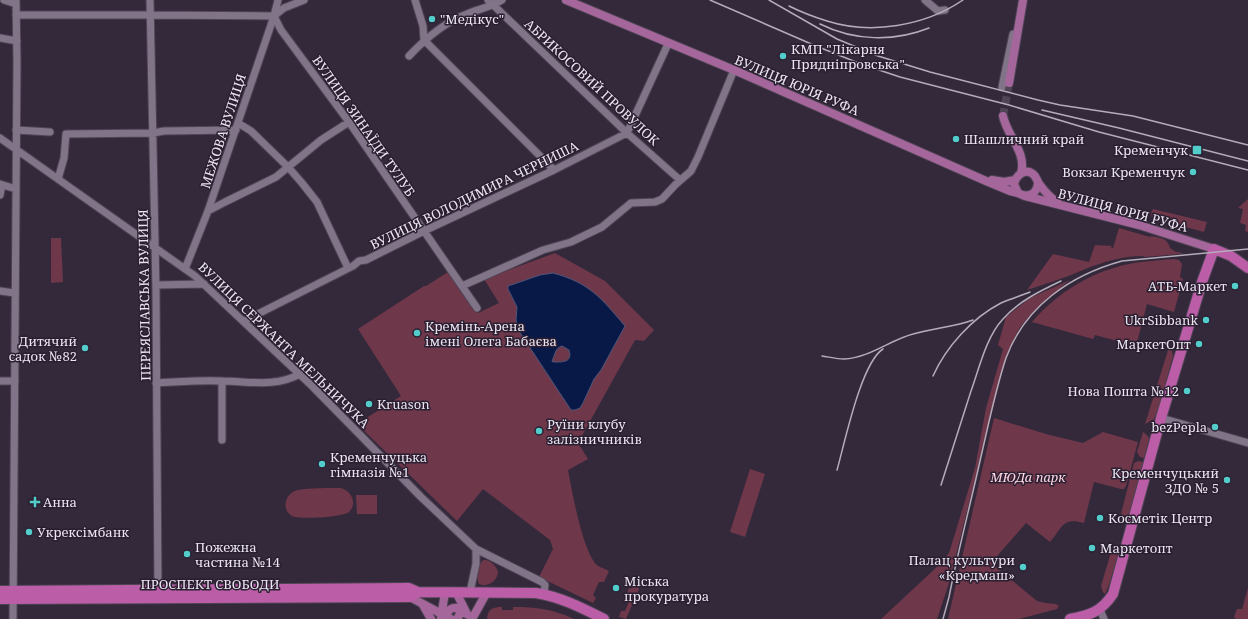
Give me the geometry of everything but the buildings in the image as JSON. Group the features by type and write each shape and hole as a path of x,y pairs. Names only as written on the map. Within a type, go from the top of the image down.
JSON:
{"highway":[{"path":"1070,619 1086,615 1102,614 1113,594 1161,418 1202,282 1214,249 1231,256 1248,268"},
{"name":"ПРОСПЕКТ СВОБОДИ","path":"0,599 12,595 158,594 409,588 416,597 445,592 536,592 571,603 604,619"},
{"name":"ПРОСПЕКТ СВОБОДИ","path":"0,591 12,595"}],"main road":[{"name":"ВУЛИЦЯ ЮРІЯ РУФА","path":"566,0 668,44 734,70 1010,191 1139,225 1214,249"},
{"path":"1005,85 1023,0"},
{"path":"976,177 1004,182 1015,180 1021,173 1022,161 1017,147 1007,130 1003,116"},
{"path":"1017,147 1024,154 1038,183 1060,205"},
{"path":"1021,173 1027,172 1033,174"},
{"path":"1015,180 1015,187 1022,194 1029,196 1036,191 1038,183"},
{"path":"445,592 446,617"},
{"path":"456,592 470,618"},
{"path":"470,618 487,592"},
{"path":"416,597 446,617"},
{"path":"416,597 424,606 431,619"},
{"path":"446,617 453,608 456,608 470,618"},
{"path":"457,619 460,614 459,610"}],"street":[{"path":"4,0 16,2 16,293 12,595 13,619"},
{"name":"ПЕРЕЯСЛАВСЬКА ВУЛИЦЯ","path":"150,0 156,285 158,594"},
{"name":"МЕЖОВА ВУЛИЦЯ","path":"185,268 208,212 274,16 278,0"},
{"path":"16,15 274,16 284,8 304,0"},
{"path":"414,0 423,26 424,40 554,170"},
{"path":"409,56 424,40 466,14 502,0"},
{"path":"925,0 938,11 945,10"},
{"path":"1005,85 1019,0"},
{"name":"АБРИКОСОВИЙ ПРОВУЛОК","path":"491,3 627,133 680,180"},
{"name":"ВУЛИЦЯ ЗИНАЇДИ ТУЛУБ","path":"274,16 281,30 349,122 477,308"},
{"path":"0,38 16,41"},
{"path":"627,133 668,44"},
{"path":"462,286 543,250 571,242 602,227 631,203 655,202 662,199 680,180 692,171 734,70"},
{"path":"208,212 276,177 321,140 349,122"},
{"path":"58,179 64,158 66,134 153,133 237,126 252,131 288,167 316,202 348,268"},
{"path":"16,130 50,132"},
{"name":"ВУЛИЦЯ ВОЛОДИМИРА ЧЕРНИША","path":"244,321 359,261 366,260 554,170 627,133"},
{"name":"ВУЛИЦЯ СЕРЖАНТА МЕЛЬНИЧУКА","path":"0,138 185,268 300,374 421,497 476,549 542,582 545,585 544,594"},
{"path":"0,195 1,184 16,189"},
{"path":"156,285 204,284"},
{"path":"0,291 16,293"},
{"path":"156,383 222,381 262,384 291,379 300,374"},
{"path":"0,381 15,381"},
{"path":"222,381 222,440"},
{"path":"1161,418 1248,443"},
{"path":"470,592 476,564 476,549"}],"green space":[{"path":"1248,199 1248,232 1245,231 1246,225 1240,223 1243,209 1238,208"},
{"path":"1153,209 1207,222 1204,232 1152,218 1151,213"},
{"path":"1119,228 1150,237 1163,239 1167,242 1170,248 1176,252 1183,253 1144,257 1135,256 1113,260 1027,290 1053,254 1089,262 1095,245 1112,246 1111,248 1113,248"},
{"path":"51,238 61,238 63,282 51,283"},
{"path":"555,253 605,281 654,330 644,341 635,340 578,443 588,459 568,470 579,521 588,549 598,566 609,571 604,582 599,582 593,595 596,598 593,603 539,577 553,549 550,540 483,489 457,521 357,424 401,396 358,329 448,272 478,313 499,303 484,279"},
{"path":"1174,259 1179,260 1182,264 1180,277 1183,279 1174,312 1147,304 1136,346 1095,335 1093,339 1032,322 1054,301 1078,284 1091,277 1119,266"},
{"path":"1070,280 1043,303 1024,322 1015,337 1005,360 949,583 937,619 881,619 939,565 949,553 975,468 986,408 1003,349 998,345 1006,317 1030,298"},
{"path":"1169,347 1173,356 1157,414 1153,420 1145,424"},
{"name":"МЮДа парк","path":"994,418 1046,434 1083,443 1103,432 1138,442 1124,489 1094,482 1084,523 1077,521 1067,522 1050,542 1026,523 991,563 1037,601 1056,604 1059,606 1057,609 1019,619 948,619"},
{"path":"1143,432 1149,439 1144,458 1140,457 1137,452"},
{"path":"1139,461 1143,462 1129,517 1126,518 1121,514 1134,463"},
{"path":"750,469 765,474 745,537 730,532"},
{"path":"341,488 348,492 353,501 352,509 345,514 331,517 303,518 292,516 286,509 286,501 290,494 294,491"},
{"path":"356,495 377,495 377,514 357,514"},
{"path":"1111,552 1118,554 1105,594 1101,586"},
{"path":"483,560 488,560 498,571 498,575 494,581 486,585 479,584 478,578 478,569"},
{"path":"634,583 639,589 626,619 619,617 621,611 625,611 631,597 627,593 629,588 631,589"},
{"path":"1248,588 1248,619 1236,619 1234,617 1237,609 1242,609"},
{"path":"502,607 502,610 513,610 513,607 544,609 574,619 487,619 488,613 491,609"}],"water":[{"path":"553,273 566,277 586,287 609,307 625,326 601,370 594,379 583,403 580,408 575,410 571,410 519,331 516,320 517,307 508,286 540,275","holes":["562,346 569,350 570,354 568,360 560,362 552,361 560,347"]}],"tunnel":[{"path":"1003,116 1009,83"}],"railway":[{"path":"710,0 816,46 861,64 900,77 1009,105 1099,132 1248,170"},
{"path":"769,0 837,39 878,56 930,72 1038,100 1060,105 1133,116 1248,145"},
{"path":"789,6 817,18 844,25 879,27 897,26 915,22 948,9 963,0"},
{"path":"820,24 846,34 874,38 902,36 929,28"},
{"path":"1042,110 1248,161"},
{"path":"943,619 998,383 1014,339 1025,323 1052,295 1068,284 1103,267 1122,261 1248,249"},
{"path":"941,485 980,363 997,326 1009,313 1023,302 1061,281"},
{"path":"933,376 945,354 970,325 990,309 1001,303 1030,292"},
{"path":"822,356 841,359 862,356 896,340 913,334 973,320"},
{"path":"837,470 849,423 861,386 875,357 883,349"}],"place":[{"name":"\"Медікус\"","path":"432,19"},
{"name":"КМП \"Лікарня Придніпровська\"","path":"783,56"},
{"name":"Шашличний край","path":"956,139"},
{"name":"Кременчук","path":"1197,150"},
{"name":"Вокзал Кременчук","path":"1193,172"},
{"name":"АТБ-Маркет","path":"1235,286"},
{"name":"UkrSibbank","path":"1206,320"},
{"name":"Кремінь-Арена імені Олега Бабаєва","path":"417,333"},
{"name":"МаркетОпт","path":"1199,344"},
{"name":"Дитячий садок №82","path":"85,348"},
{"name":"Нова Пошта №12","path":"1187,391"},
{"name":"Kruason","path":"369,404"},
{"name":"bezPepla","path":"1215,427"},
{"name":"Руїни клубу залізничників","path":"539,431"},
{"name":"Кременчуцька гімназія №1","path":"322,464"},
{"name":"Кременчуцький ЗДО № 5","path":"1227,480"},
{"name":"Анна","path":"35,502"},
{"name":"Косметік Центр","path":"1100,518"},
{"name":"Укрексімбанк","path":"29,532"},
{"name":"Маркетопт","path":"1092,548"},
{"name":"Пожежна частина №14","path":"187,554"},
{"name":"Палац культури «Кредмаш»","path":"1023,567"},
{"name":"Міська прокуратура","path":"616,588"}]}
